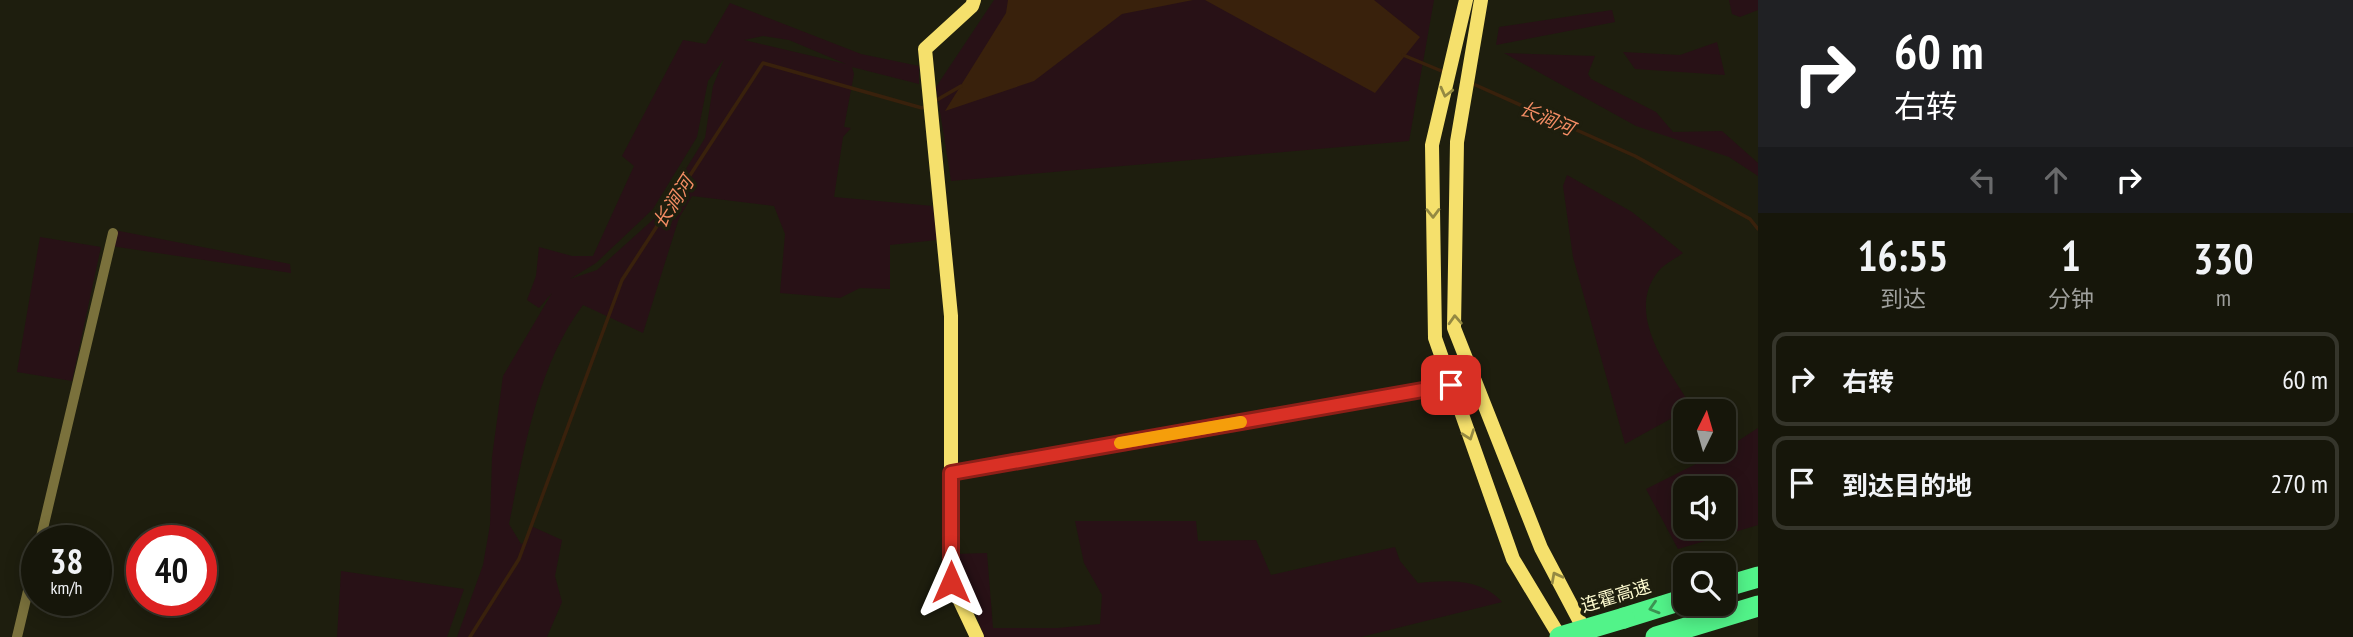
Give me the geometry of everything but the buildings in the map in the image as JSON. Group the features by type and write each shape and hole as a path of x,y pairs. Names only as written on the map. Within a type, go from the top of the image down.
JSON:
{"highway":[{"path":"1736,583 1758,577"},
{"name":"连霍高速","path":"1560,637 1673,603"},
{"path":"1656,637 1758,607"}],"main road":[{"path":"974,0 972,6 925,49 951,316 951,582 977,637"},
{"path":"1466,0 1466,42 1457,142 1454,328 1541,548 1588,637"},
{"path":"1481,0 1432,145 1434,338 1513,559 1560,637"}],"street":[{"path":"44,525 113,233"},
{"path":"951,473 1451,385"},
{"path":"17,637 22,616"}],"shaded area":[{"path":"994,0 1434,0 1409,141 951,181 936,87"},
{"path":"1008,0 1193,0 1122,14 1034,81 945,111 1006,13"},
{"path":"1205,0 1374,0 1420,37 1375,93"},
{"path":"1729,0 1758,0 1758,10 1740,17 1732,14"},
{"path":"730,3 861,54 919,66 919,84 852,67 854,74 844,127 851,128 843,137 834,197 933,206 937,240 890,245 890,289 860,288 840,298 780,293 785,234 774,206 692,196 679,218 643,333 583,305 567,329 543,382 527,439 509,524 521,544 526,542 531,526 562,540 555,576 562,602 547,637 457,637 483,565 490,525 492,457 503,376 552,293 539,308 527,300 536,276 539,247 572,256 593,256 634,166 622,156 683,40 706,44","holes":["763,36 789,40 846,64 744,40","724,59 713,86 705,138 657,216 597,270 570,279 596,263 653,209 697,137 708,81"]},
{"path":"1612,10 1615,22 1496,45 1499,27"},
{"path":"1717,42 1725,75 1635,69 1623,52 1680,55"},
{"path":"1504,53 1595,56 1588,74 1591,79 1656,112 1673,132 1722,131 1758,163 1758,176 1729,157 1636,126"},
{"path":"1567,175 1632,212 1683,253 1657,273 1648,289 1646,307 1654,343 1687,399 1673,399 1673,417 1625,444 1573,257 1563,186"},
{"path":"114,230 290,264 291,273 111,246"},
{"path":"40,237 101,247 72,381 17,372"},
{"path":"1758,428 1758,525 1736,532 1736,476 1673,476 1673,539 1711,539 1678,549 1646,489 1700,462 1736,462 1736,442"},
{"path":"1075,521 1196,521 1198,541 1256,540 1271,575 1395,547 1400,561 1418,583 1463,582 1484,588 1502,602 1361,637 984,637 955,554 987,553 993,628 1058,628 1100,624 1102,595 1084,563"},
{"path":"341,571 464,589 447,637 337,637"}],"waterway":[{"name":"长涧河","path":"1403,55 1444,72"},
{"name":"长涧河","path":"470,637 519,559 622,280 763,63 922,108 928,105"},
{"name":"长涧河","path":"1471,83 1635,156 1750,219 1758,229"},
{"name":"长涧河","path":"935,101 961,86"}],"slow traffic":[{"path":"1120,443 1241,422"}],"route":[{"path":"951,582 951,473 1451,385"}]}
